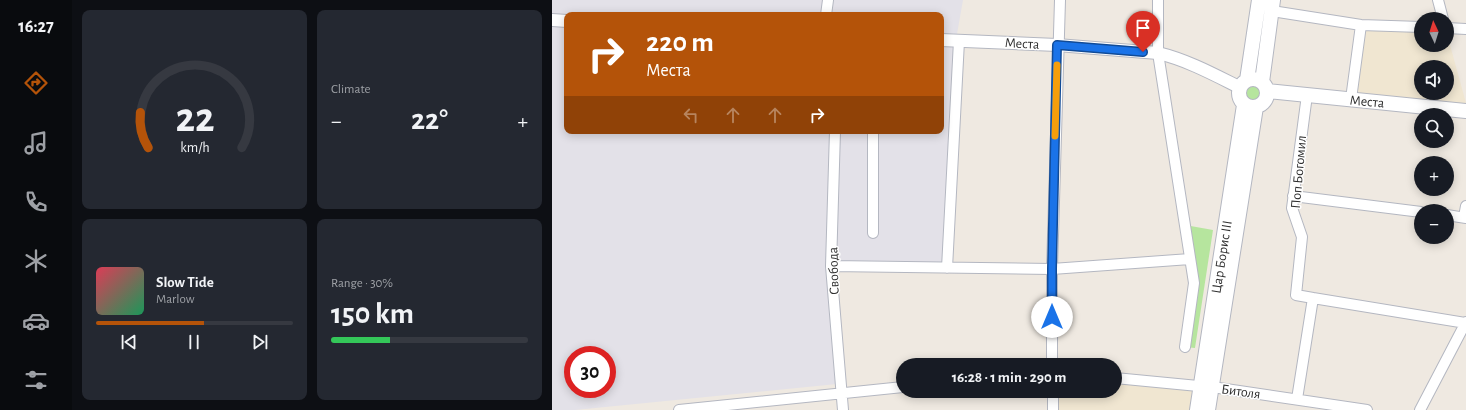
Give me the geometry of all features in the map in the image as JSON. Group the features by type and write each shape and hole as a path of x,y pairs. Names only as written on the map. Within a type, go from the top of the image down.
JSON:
{"main road":[{"path":"1259,0 1239,97 1250,106 1265,101 1264,86 1272,5"},
{"path":"1243,83 1254,78 1264,86"},
{"name":"Места","path":"1264,86 1307,95 1466,111"},
{"name":"Цар Борис III","path":"1198,410 1206,387 1250,106"},
{"name":"Цар Борис III","path":"1206,387 1208,410"}],"street":[{"path":"826,12 828,0"},
{"path":"1052,358 1052,269 1057,45 1060,0"},
{"path":"1158,0 1158,53 1194,283 1185,347"},
{"path":"1438,0 1441,12"},
{"path":"1272,5 1361,25 1414,27"},
{"path":"552,20 564,21"},
{"path":"1351,99 1361,25"},
{"path":"1454,28 1466,29"},
{"name":"Места","path":"944,40 1057,45 1158,53 1243,83"},
{"path":"947,268 959,41"},
{"name":"Поп Богомил","path":"1307,95 1292,208 1302,237 1296,295 1313,298"},
{"name":"Свобода","path":"835,134 831,266 843,410"},
{"path":"873,134 873,234"},
{"path":"1293,196 1414,211"},
{"path":"1454,216 1465,217 1466,206"},
{"path":"831,266 1052,269 1190,259"},
{"path":"1297,399 1313,298 1466,323 1420,410"},
{"name":"Битоля","path":"1122,379 1206,387 1367,410"},
{"path":"679,410 896,388"},
{"path":"1052,398 1053,410"}],"shaded area":[{"path":"552,0 963,0 957,34 945,262 829,262 837,384 575,410 552,410"},
{"path":"1361,25 1414,27 1414,52 1452,52 1466,103 1466,111 1454,110 1454,108 1437,108 1351,99"},
{"path":"1122,379 1201,386 1197,410 1053,410 1053,398 1122,398"}],"green space":[{"path":"1253,84 1259,87 1262,93 1259,99 1253,102 1247,99 1244,93 1247,87"},
{"path":"1185,225 1213,230 1195,348 1185,347 1194,283"}],"slow traffic":[{"path":"1055,136 1057,65"}],"route":[{"path":"1052,317 1057,45 1143,52"}]}
